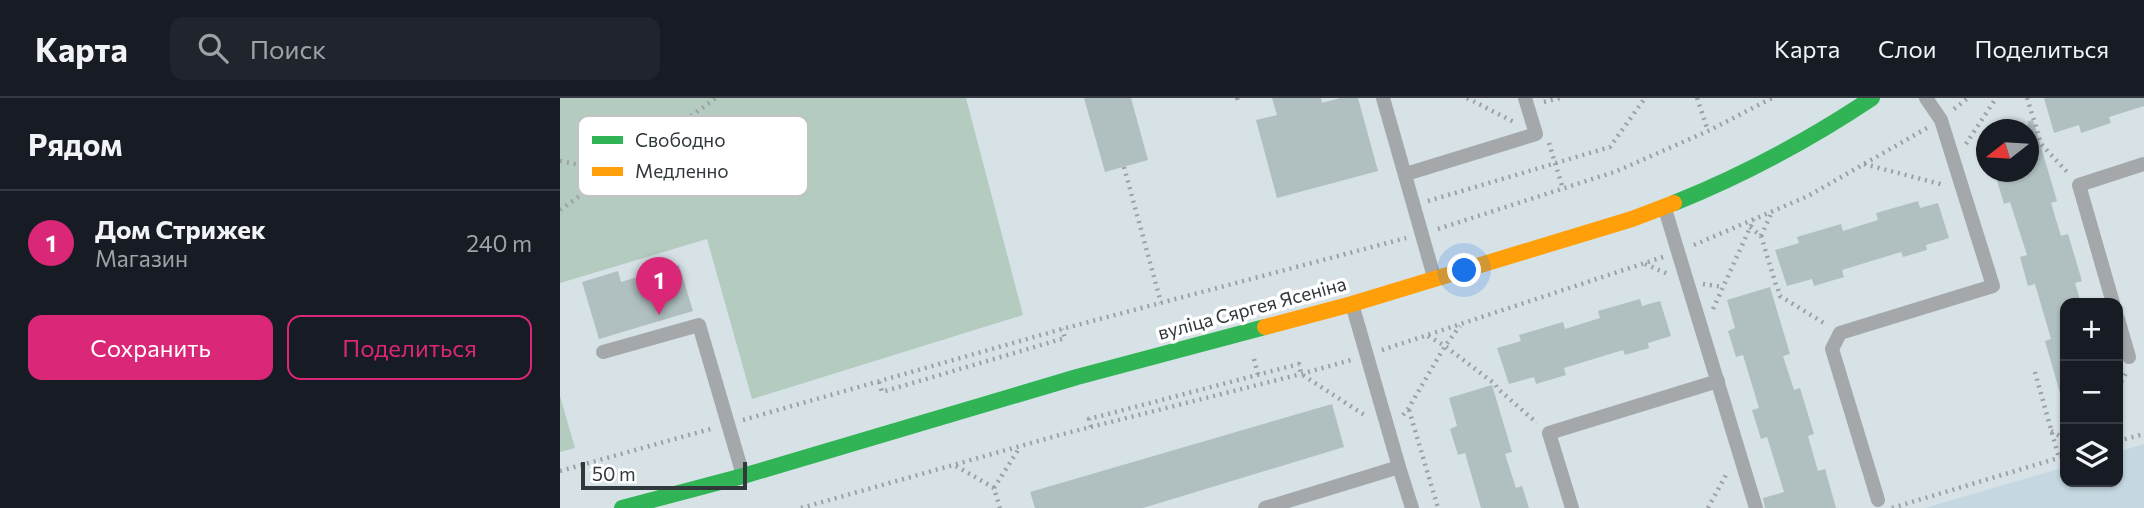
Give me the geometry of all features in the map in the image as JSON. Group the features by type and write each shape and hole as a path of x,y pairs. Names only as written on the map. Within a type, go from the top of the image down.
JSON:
{"main road":[{"name":"вуліца Сяргея Ясеніна","path":"622,508 697,494 743,476 1077,377 1352,304 1665,208 1790,148 1872,98"}],"lane":[{"path":"1383,98 1434,278"},
{"path":"1405,174 1536,134 1525,98"},
{"path":"1885,504 1832,349 1840,332 1993,286 1941,120 1926,98"},
{"path":"2112,298 2079,185 2144,164"},
{"path":"1665,208 1756,508"},
{"path":"1352,304 1412,508"},
{"path":"603,352 699,325 743,476"},
{"path":"2123,336 2129,357"},
{"path":"1572,508 1549,433 1718,381"},
{"path":"1265,508 1399,467"}],"path":[{"path":"691,116 716,98"},
{"path":"1467,98 1536,134"},
{"path":"1414,206 1610,147 1645,98"},
{"path":"1697,98 1708,131"},
{"path":"560,471 1062,329 1422,234 1617,171 1708,131 1772,98"},
{"path":"801,508 1020,446 1366,355 1678,251 1808,196 1941,120 1968,98"},
{"path":"1954,162 1996,98"},
{"path":"2027,98 2041,144 2079,185"},
{"path":"560,161 578,165"},
{"path":"1864,164 1964,191"},
{"path":"1124,167 1161,303"},
{"path":"560,209 579,196"},
{"path":"1761,236 1772,212"},
{"path":"1703,332 1754,219"},
{"path":"1743,223 1761,236 1780,296 1840,332"},
{"path":"1091,427 1089,419 1298,364 1301,374 1389,430 1408,409 1445,346 1461,325"},
{"path":"879,382 882,392 893,389 1065,338 1062,329"},
{"path":"1428,336 1495,384 1549,433"},
{"path":"2035,372 2051,431 2060,452"},
{"path":"1408,409 1438,508"},
{"path":"2051,431 2060,436"},
{"path":"2123,440 2144,434"},
{"path":"994,488 1020,446"},
{"path":"1708,508 1739,451"},
{"path":"1885,504 2060,458"},
{"path":"956,466 994,488 1000,508"},
{"path":"834,508 838,498"}],"shaded area":[{"path":"2144,444 2144,508 1925,508 2060,468 2060,487 2123,487 2123,450"}],"green space":[{"path":"560,98 966,98 1023,315 752,399 707,239 560,283"},
{"path":"560,396 575,448 560,452"}],"building":[{"path":"1084,98 1131,98 1148,160 1105,172"},
{"path":"1272,98 1321,98 1322,103 1340,98 1358,98 1378,171 1277,198 1256,120 1277,115"},
{"path":"2044,98 2144,98 2144,106 2109,117 2111,123 2081,133 2079,125 2054,133"},
{"path":"2039,140 2057,201 2051,203 2061,236 2068,234 2082,281 2075,283 2080,298 2060,298 2060,393 2045,341 2051,339 2035,284 2028,286 2020,257 2027,255 2010,202 2004,204 1997,182 2039,182"},
{"path":"1918,201 1920,208 1938,203 1949,238 1926,245 1927,250 1903,257 1901,252 1842,270 1844,277 1814,286 1812,279 1787,286 1775,250 1799,243 1797,237 1841,224 1843,231 1878,220 1876,213"},
{"path":"679,265 693,311 599,339 582,282 618,271 621,282"},
{"path":"1770,287 1790,354 1783,356 1794,390 1800,388 1814,434 1808,436 1818,471 1825,469 1836,508 1765,508 1763,498 1784,492 1767,437 1761,439 1752,410 1759,408 1743,355 1736,357 1728,331 1735,328 1727,300"},
{"path":"1640,299 1642,306 1660,301 1671,336 1648,343 1649,348 1625,355 1623,350 1564,368 1566,375 1536,384 1534,377 1509,384 1497,348 1521,341 1519,335 1563,322 1565,329 1600,318 1598,311"},
{"path":"1492,385 1512,452 1505,454 1516,488 1522,486 1529,508 1481,508 1465,453 1458,455 1450,429 1457,426 1449,398"},
{"path":"1332,404 1344,447 1143,508 1035,508 1030,492"}],"traffic: fast":[{"path":"1674,203 1776,156 1872,98"},
{"path":"622,508 743,476 1077,377 1265,327"}],"traffic: slow":[{"path":"1265,327 1352,304 1632,219 1674,203"}],"place":[{"name":"Дом Стрижек","path":"659,315"}]}
